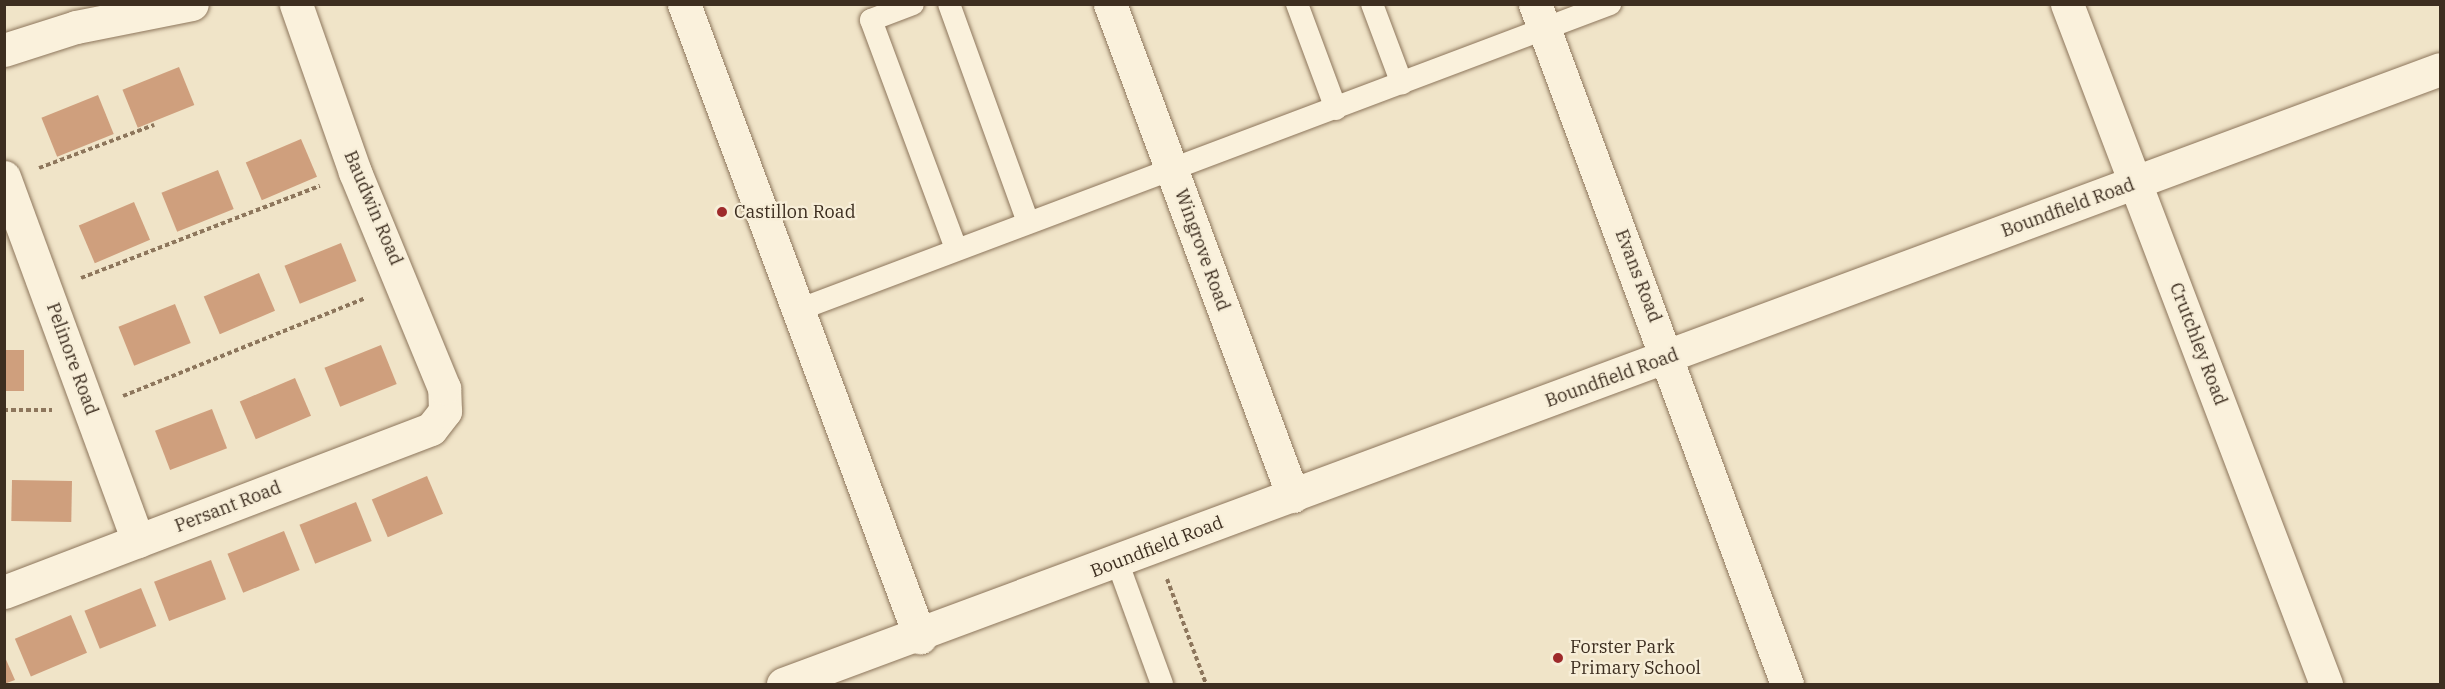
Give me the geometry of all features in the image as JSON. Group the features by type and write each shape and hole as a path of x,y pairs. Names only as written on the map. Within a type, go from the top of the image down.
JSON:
{"street":[{"path":"4,50 76,16 192,4"},
{"name":"Baudwin Road","path":"296,4 355,172 405,282 444,388 445,411"},
{"path":"684,4 920,637"},
{"name":"Wingrove Road","path":"1110,4 1293,496"},
{"name":"Crutchley Road","path":"2067,4 2326,684"},
{"name":"Evans Road","path":"1540,17 1668,357 1787,684"},
{"name":"Boundfield Road","path":"783,684 920,637 1117,561 2440,69"},
{"name":"Pelinore Road","path":"5,179 138,541"},
{"name":"Persant Road","path":"4,592 431,429 445,411"}],"lane":[{"path":"913,4 871,20 956,249"},
{"path":"949,4 1027,220"},
{"path":"1298,4 1336,109"},
{"path":"1372,4 1402,84"},
{"path":"798,310 1027,220 1172,171 1402,84 1540,17 1610,4"},
{"path":"1117,561 1162,684"}],"path":[{"path":"5,179 154,125"},
{"path":"47,291 355,172"},
{"path":"90,409 405,282"},
{"path":"1155,548 1206,684"}],"building":[{"path":"179,67 194,105 138,128 122,90"},
{"path":"98,95 114,134 57,157 41,118"},
{"path":"301,139 317,177 262,200 246,162"},
{"path":"218,170 234,209 177,232 161,193"},
{"path":"134,202 150,240 95,263 79,225"},
{"path":"341,243 356,281 300,304 284,266"},
{"path":"259,273 275,311 220,334 204,296"},
{"path":"175,304 191,343 134,366 118,327"},
{"path":"381,345 397,384 340,407 324,368"},
{"path":"5,350 24,350 24,391 5,391"},
{"path":"295,378 311,416 256,439 240,401"},
{"path":"212,409 227,448 170,470 155,431"},
{"path":"427,476 443,514 388,537 372,499"},
{"path":"12,480 72,481 71,522 11,521"},
{"path":"356,502 372,541 315,564 299,525"},
{"path":"284,531 300,570 243,593 227,554"},
{"path":"211,560 226,599 169,621 154,582"},
{"path":"141,588 156,626 100,649 84,611"},
{"path":"71,615 87,653 31,677 15,639"},
{"path":"4,655 15,680 4,684"}],"place":[{"name":"Castillon Road","path":"722,212"},
{"name":"Forster Park Primary School","path":"1558,658"}]}
